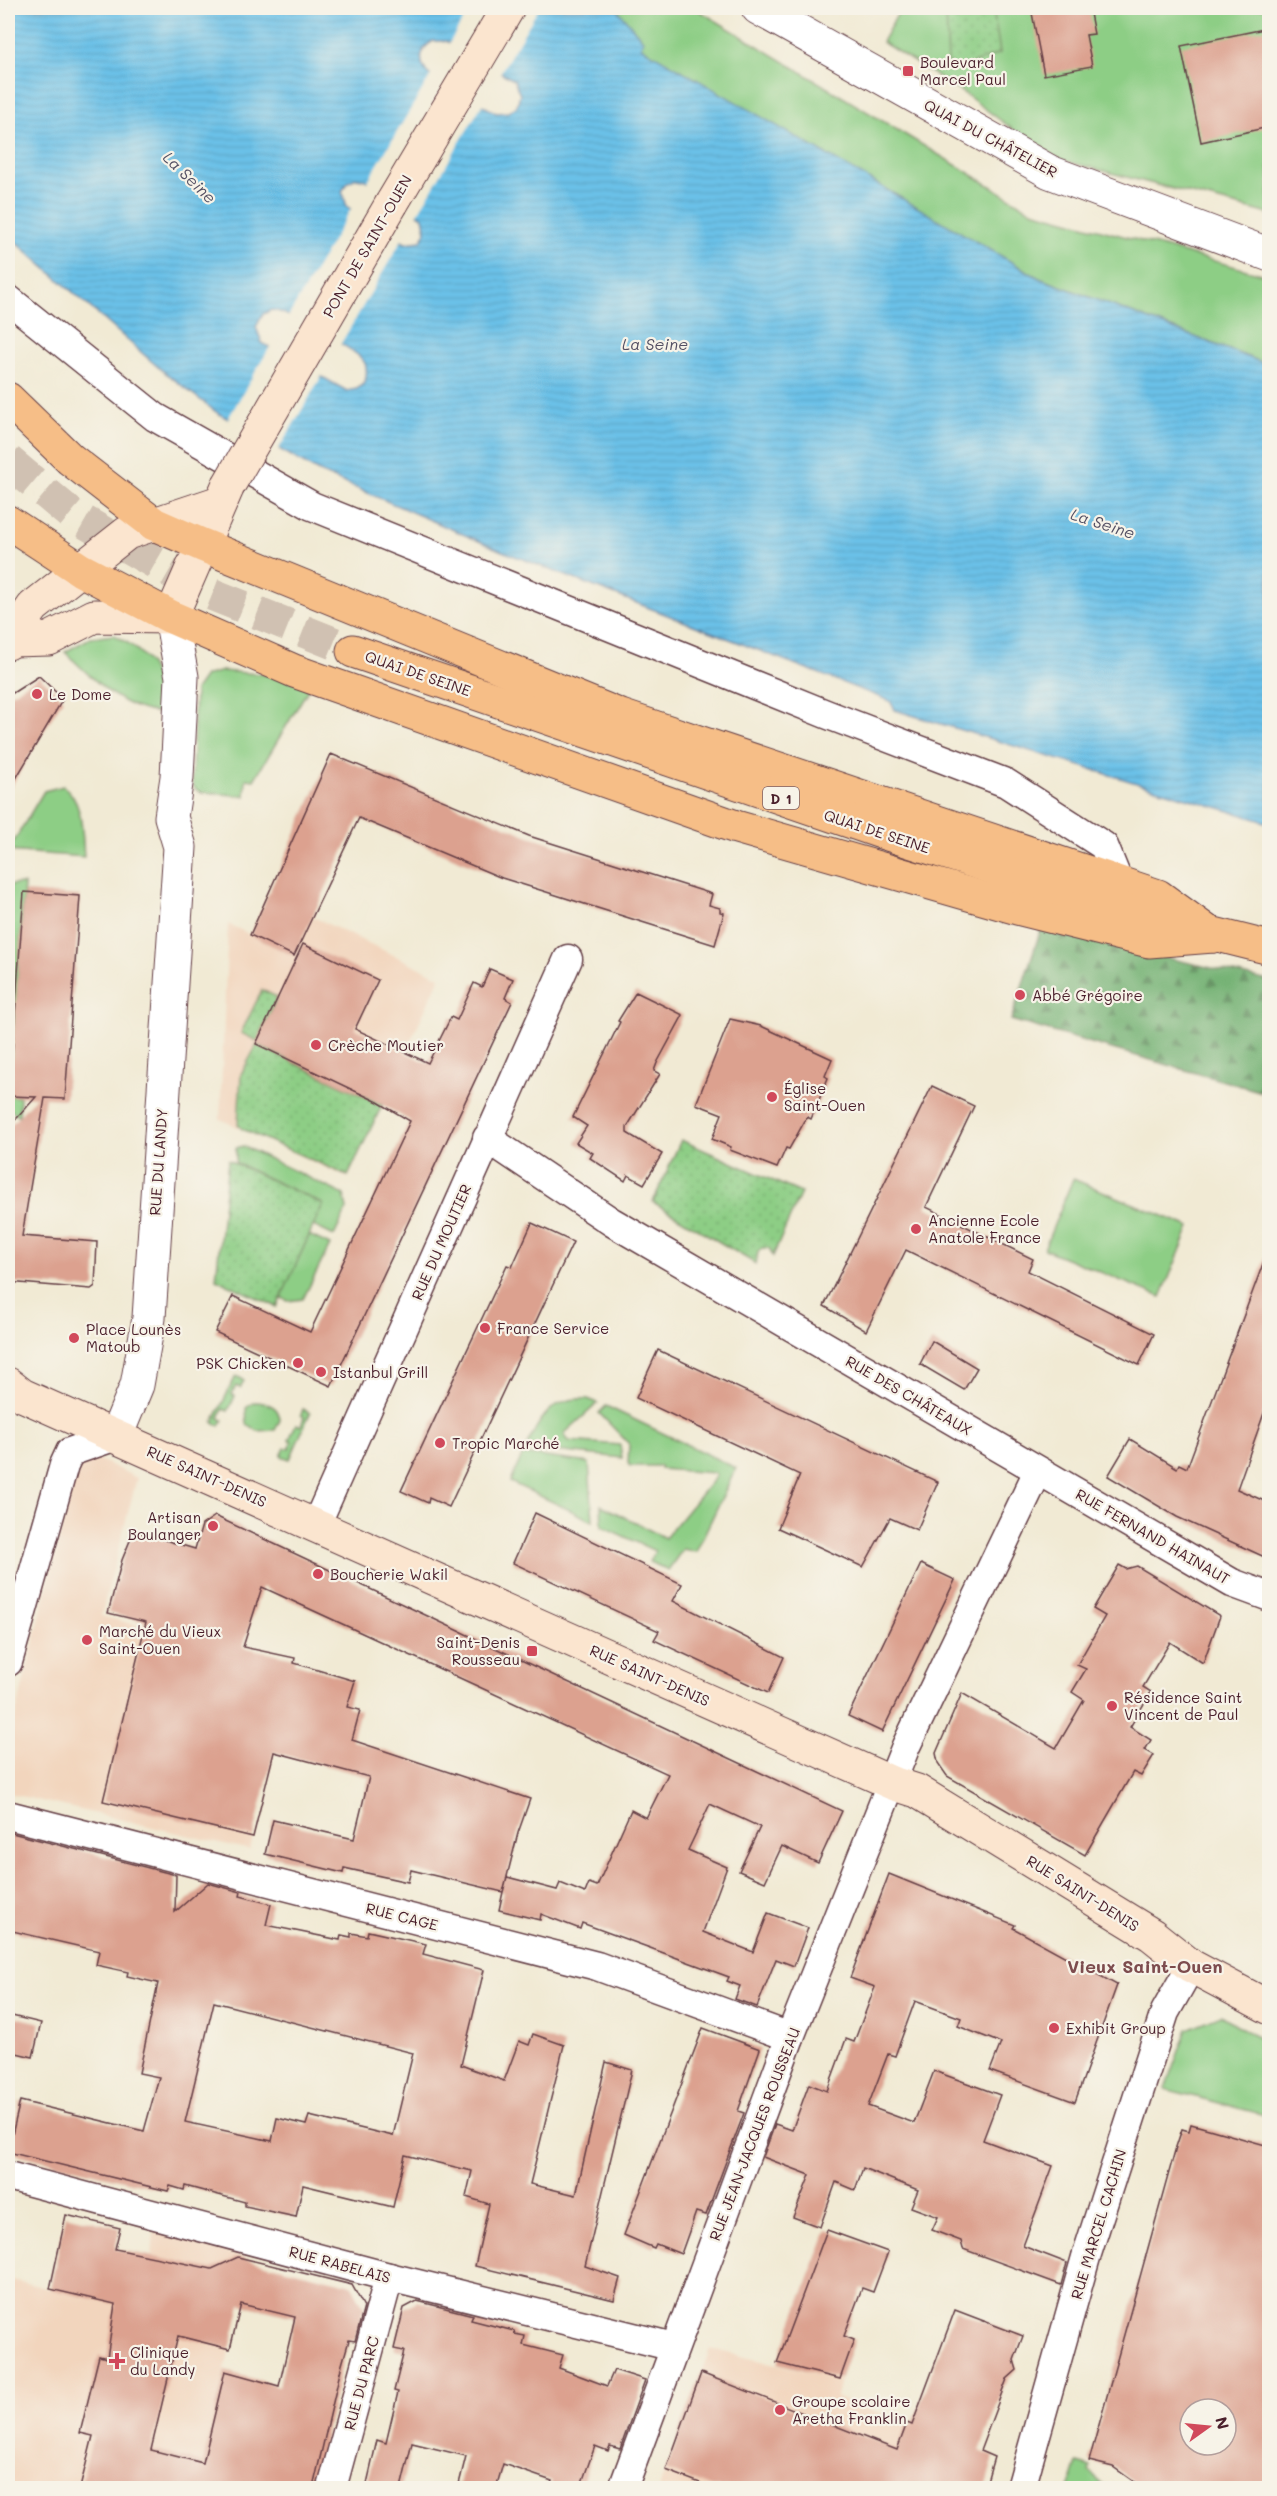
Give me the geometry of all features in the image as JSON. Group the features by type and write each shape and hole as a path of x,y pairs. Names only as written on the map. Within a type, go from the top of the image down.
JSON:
{"main road":[{"name":"PONT DE SAINT-OUEN","path":"171,617 224,494 508,8"},
{"path":"8,399 70,459 154,524 621,716 1158,896 1213,936"},
{"path":"10,641 33,607 127,533 224,494"},
{"path":"8,522 81,570 171,617 294,672 736,827 1017,908 1149,941 1213,936"},
{"path":"10,641 49,639 94,616 171,617"},
{"name":"QUAI DE SEINE","path":"353,651 880,832 1213,936 1269,948"},
{"name":"RUE SAINT-DENIS","path":"8,1384 22,1395 892,1783 917,1791 1152,1935 1191,1966 1269,2008"}],"street":[{"name":"QUAI DU CHÂTELIER","path":"758,8 1050,172 1269,255"},
{"path":"8,298 155,417 312,506 815,709 1006,783 1104,846 1119,883"},
{"name":"RUE DU LANDY","path":"116,1436 137,1385 149,1318 180,847 171,817 177,777 182,677 171,617"},
{"name":"RUE DU MOUTIER","path":"316,1525 568,960"},
{"name":"RUE DES CHÂTEAUX","path":"487,1138 612,1222 1038,1471"},
{"path":"8,1662 70,1452 116,1436"},
{"path":"892,1783 906,1746 1038,1471"},
{"name":"RUE FERNAND HAINAUT","path":"1038,1471 1232,1583 1269,1597"},
{"name":"RUE JEAN-JACQUES ROUSSEAU","path":"623,2488 790,2037 892,1783"},
{"name":"RUE CAGE","path":"8,1815 597,1966 790,2037"},
{"name":"RUE MARCEL CACHIN","path":"1021,2488 1086,2257 1162,2023 1191,1966"},
{"name":"RUE RABELAIS","path":"8,2176 389,2277 674,2347"},
{"name":"RUE DU PARC","path":"332,2488 389,2277"}],"shaded area":[{"name":"Crèche Moutier","path":"313,917 440,977 350,1174 346,1177 220,1119 228,924 294,956"},
{"name":"Marché du Vieux Saint-Ouen","path":"81,1451 137,1478 101,1616 144,1627 136,1662 295,1658 250,1850 8,1793 8,1745"},
{"name":"Clinique du Landy","path":"154,2230 252,2260 216,2405 327,2431 313,2488 8,2488 8,2279 140,2310 152,2257"},
{"name":"Groupe scolaire Aretha Franklin","path":"710,2349 840,2379 836,2397 994,2457 985,2488 659,2488"}],"green space":[{"path":"616,8 695,8 1032,211 1269,276 1269,365 1039,278 640,47"},
{"path":"901,8 1269,8 1269,214 1050,157 965,94 882,42"},
{"path":"949,8 993,8 1000,53 958,69 948,64 946,10"},
{"path":"114,635 137,649 150,665 158,686 160,713 146,711 120,699 97,682 65,652 90,638"},
{"path":"222,671 282,676 309,688 254,780 246,779 245,796 200,792 194,788 192,780 195,690 205,676"},
{"path":"63,786 75,800 81,818 84,857 8,851 44,791"},
{"path":"24,884 10,1096 20,1097 19,1116 8,1108 8,885"},
{"path":"1041,929 1269,981 1269,1094 1011,1020"},
{"path":"262,990 277,997 257,1041 241,1033"},
{"path":"257,1045 382,1105 348,1176 242,1129 238,1124 241,1074"},
{"path":"681,1140 801,1193 773,1256 769,1248 762,1248 758,1252 756,1264 653,1202"},
{"path":"243,1146 344,1195 347,1209 334,1236 313,1226 323,1204 236,1163 236,1148"},
{"path":"228,1160 323,1204 277,1307 216,1279"},
{"path":"1073,1179 1190,1227 1161,1297 1044,1249"},
{"path":"309,1235 330,1245 303,1299 288,1301 231,1274 289,1276"},
{"path":"236,1376 244,1380 240,1388 236,1386 232,1394 235,1396 228,1411 223,1409 219,1418 223,1420 220,1426 213,1422"},
{"path":"588,1399 598,1403 565,1433 565,1436 569,1441 620,1445 622,1458 526,1448 536,1428 548,1412 565,1401"},
{"path":"254,1402 268,1404 275,1408 280,1420 275,1430 257,1431 247,1424 246,1408"},
{"path":"606,1406 736,1468 696,1552 683,1549 668,1570 650,1562 655,1551 602,1526 601,1505 665,1538 716,1476 714,1473 660,1469 660,1466 630,1466 628,1463 629,1444 599,1413"},
{"path":"303,1409 310,1413 290,1459 281,1456 285,1448 289,1449 292,1441 289,1440 296,1424 301,1426 304,1417 301,1415"},
{"path":"523,1454 589,1463 593,1521 510,1482"},
{"path":"1221,2015 1269,2045 1269,2116 1165,2089 1187,2029"},
{"path":"1077,2463 1091,2467 1089,2471 1105,2488 1069,2488"}],"water":[{"name":"La Seine","path":"8,8 616,8 643,40 641,47 1039,278 1269,365 1269,823 895,710 890,701 502,551 317,471 216,412 158,367 8,235","holes":["433,41 446,41 514,80 520,95 517,106 509,112 496,113 428,74 421,60 425,48","356,178 364,179 423,217 426,232 421,241 405,243 347,207 342,191 348,182","271,310 278,311 303,322 346,347 364,361 365,382 357,389 347,391 262,343 256,327 263,314"]}],"pier":[{"path":"470,8 539,8 499,75 448,45"},
{"path":"432,73 483,103 417,215 366,184"},
{"path":"352,207 403,238 339,347 288,317"},
{"path":"271,345 323,374 277,452 226,422"}],"building":[{"path":"1031,8 1089,8 1094,34 1086,35 1092,66 1044,75"},
{"path":"1269,28 1269,127 1201,142 1181,46"},
{"path":"39,676 63,699 8,792 8,696"},
{"path":"331,754 529,836 712,894 709,905 720,908 720,912 724,913 715,945 502,878 359,818 294,956 250,935"},
{"path":"24,892 80,896 65,1099 45,1098 22,1236 97,1242 95,1286 91,1289 8,1282 8,1128 36,1097 9,1096"},
{"path":"303,944 378,980 355,1029 428,1063 451,1017 457,1020 474,983 482,987 490,969 513,979 505,998 512,1002 331,1386 215,1332 233,1296 310,1332 410,1121 378,1102 256,1044"},
{"path":"636,992 683,1015 657,1063 654,1071 660,1074 627,1127 627,1133 662,1154 644,1184 628,1175 625,1181 590,1158 593,1153 576,1143 587,1126 573,1117 620,1022 618,1021"},
{"name":"Église Saint-Ouen","path":"730,1019 761,1026 832,1059 825,1076 828,1078 811,1119 807,1117 789,1149 786,1148 777,1168 730,1150 731,1147 712,1139 722,1114 696,1104"},
{"name":"Ancienne Ecole Anatole France","path":"932,1086 974,1106 926,1207 1033,1259 1028,1271 1154,1334 1139,1365 906,1250 866,1331 824,1306"},
{"path":"532,1223 573,1242 449,1507 429,1498 428,1503 401,1491 507,1265 512,1267"},
{"path":"1267,1253 1269,1254 1269,1399 1237,1489 1269,1503 1269,1559 1177,1517 1108,1476 1130,1439 1177,1468 1179,1464 1187,1468"},
{"path":"932,1341 977,1368 964,1390 920,1364"},
{"path":"658,1350 938,1482 917,1530 890,1518 863,1567 778,1528 800,1475 636,1398"},
{"path":"535,1513 682,1584 673,1601 784,1657 768,1693 654,1640 659,1631 513,1563"},
{"path":"215,1516 842,1811 818,1863 782,1846 765,1882 739,1871 760,1827 710,1804 688,1850 727,1867 703,1932 753,1952 768,1913 808,1928 794,1966 776,1959 757,2007 735,1999 740,1986 727,1981 729,1977 582,1923 580,1929 541,1914 540,1920 499,1910 503,1892 411,1870 408,1882 344,1868 343,1873 265,1854 273,1820 354,1839 369,1777 274,1752 253,1837 103,1801 146,1622 108,1613 122,1560 134,1531 195,1549 202,1525","holes":["262,1587 668,1774 646,1818 631,1810 597,1886 589,1883 585,1893 560,1883 557,1890 507,1877 503,1892 518,1833 530,1799 352,1740 360,1710 347,1707 355,1681 294,1663 295,1658 243,1647"]},
{"path":"921,1564 955,1580 882,1732 848,1716"},
{"name":"Résidence Saint Vincent de Paul","path":"1119,1565 1126,1569 1137,1566 1220,1616 1203,1663 1170,1642 1143,1687 1151,1692 1130,1727 1151,1740 1145,1750 1154,1755 1141,1776 1133,1772 1085,1855 947,1776 938,1763 936,1753 962,1693 1056,1748 1084,1700 1072,1692 1086,1669 1077,1665 1105,1616 1093,1609"},
{"path":"8,1832 176,1875 175,1912 208,1883 241,1892 240,1896 271,1904 266,1925 340,1940 341,1935 351,1937 351,1933 367,1936 368,1931 426,1944 423,1954 484,1970 461,2065 504,2081 519,2041 529,2045 533,2034 564,2045 530,2184 576,2195 606,2062 632,2070 585,2266 620,2278 614,2300 475,2266 489,2204 466,2197 472,2171 405,2155 393,2207 303,2185 296,2217 245,2206 245,2202 185,2186 184,2190 170,2186 168,2191 8,2152 20,2101 144,2131 159,2077 139,2073 158,1983 127,1976 128,1972 96,1965 99,1951 8,1930","holes":["214,2002 413,2053 393,2136 309,2116 306,2125 277,2118 272,2141 185,2122"]},
{"path":"889,1874 1015,1925 1013,1928 1117,1985 1075,2102 990,2071 1001,2043 958,2026 961,2018 915,2001 895,2056 888,2054 868,2106 914,2123 934,2071 1000,2095 983,2140 1053,2166 1023,2246 1067,2263 1061,2285 963,2249 961,2241 932,2230 938,2217 911,2207 918,2190 863,2168 855,2190 836,2182 820,2227 793,2217 810,2175 763,2157 775,2124 792,2130 809,2084 827,2091 846,2039 854,2042 875,1987 850,1978"},
{"path":"8,2015 41,2023 33,2057 8,2051"},
{"path":"703,2028 760,2049 738,2111 744,2113 706,2215 696,2212 681,2254 656,2244 654,2248 624,2235"},
{"path":"1191,2124 1269,2146 1269,2488 1143,2488 1113,2467 1089,2461 1182,2129 1189,2131"},
{"path":"66,2215 120,2228 115,2249 212,2269 238,2257 352,2285 364,2307 355,2341 349,2340 341,2368 313,2488 80,2488 93,2436 80,2433 99,2356 107,2358 115,2304 50,2289","holes":["241,2304 295,2317 279,2386 225,2371 203,2463 151,2450 178,2336 230,2349"]},
{"path":"827,2230 888,2252 873,2292 862,2288 844,2336 854,2340 840,2379 777,2363"},
{"path":"417,2301 473,2315 471,2320 514,2331 515,2334 525,2336 523,2345 563,2355 559,2368 607,2386 614,2370 645,2380 620,2449 610,2446 608,2451 595,2446 580,2488 549,2488 552,2481 503,2464 496,2488 458,2488 466,2456 412,2443 401,2488 366,2488 377,2440 386,2443 398,2392 394,2391 404,2351 394,2349 404,2308"},
{"name":"Groupe scolaire Aretha Franklin","path":"955,2310 1023,2336 1014,2360 1017,2370 1007,2379 980,2451 994,2457 985,2488 713,2488 666,2470 701,2373 897,2450 907,2423 912,2425"}],"tunnel":[{"path":"8,461 71,514 206,592 353,651"}],"place":[{"name":"Boulevard Marcel Paul","path":"908,71"},
{"name":"Le Dome","path":"37,694"},
{"name":"Abbé Grégoire","path":"1020,995"},
{"name":"Crèche Moutier","path":"316,1045"},
{"name":"Église Saint-Ouen","path":"772,1097"},
{"name":"Ancienne Ecole Anatole France","path":"916,1229"},
{"name":"France Service","path":"485,1328"},
{"name":"Place Lounès Matoub","path":"74,1338"},
{"name":"PSK Chicken","path":"298,1363"},
{"name":"Istanbul Grill","path":"321,1372"},
{"name":"Tropic Marché","path":"440,1443"},
{"name":"Artisan Boulanger","path":"213,1526"},
{"name":"Boucherie Wakil","path":"318,1574"},
{"name":"Marché du Vieux Saint-Ouen","path":"87,1640"},
{"name":"Saint-Denis Rousseau","path":"532,1651"},
{"name":"Résidence Saint Vincent de Paul","path":"1112,1706"},
{"name":"Exhibit Group","path":"1054,2028"},
{"name":"Clinique du Landy","path":"117,2361"},
{"name":"Groupe scolaire Aretha Franklin","path":"780,2410"}],"district":[{"name":"Vieux Saint-Ouen","path":"1145,1966"}]}
